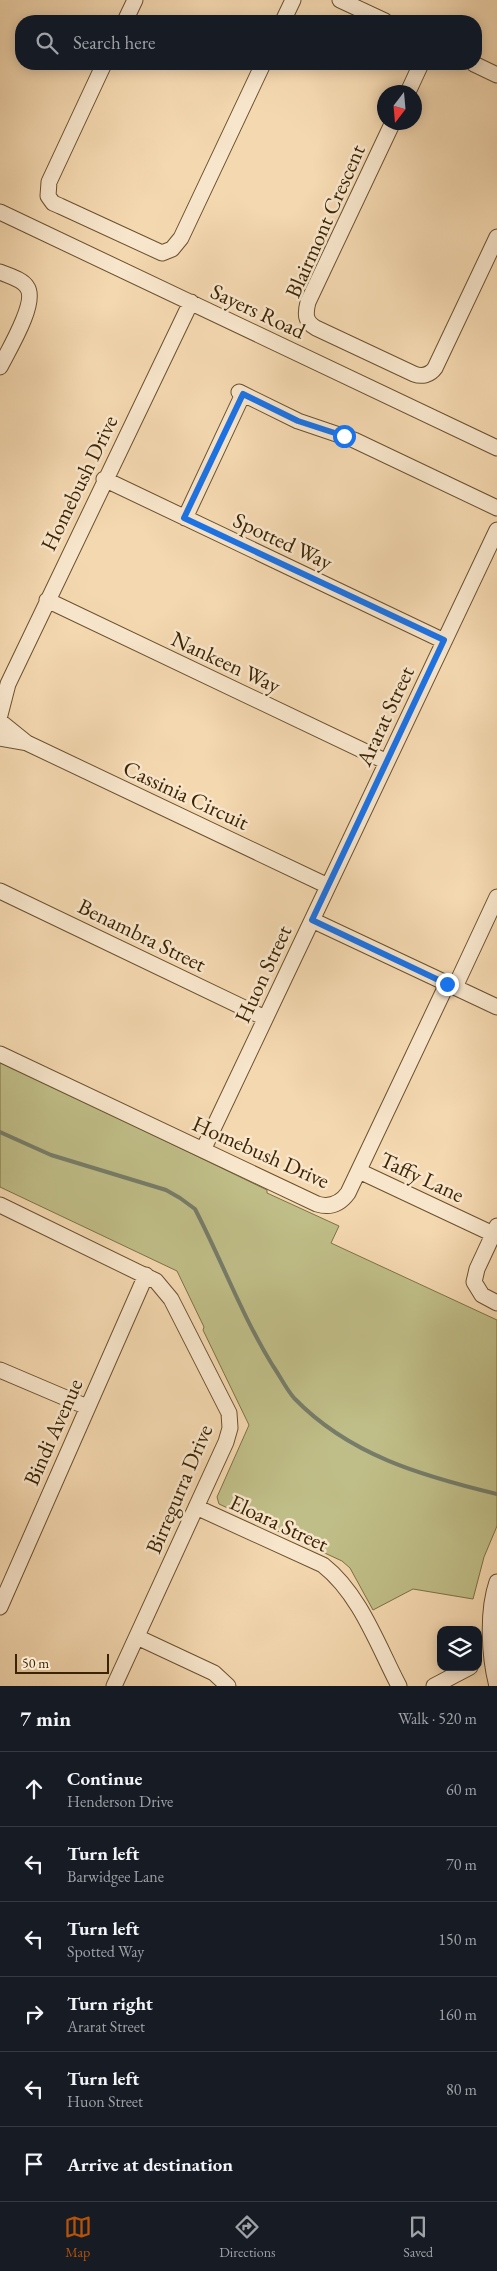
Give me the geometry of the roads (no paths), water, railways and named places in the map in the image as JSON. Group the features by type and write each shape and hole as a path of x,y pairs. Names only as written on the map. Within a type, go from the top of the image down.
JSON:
{"street":[{"path":"127,15 135,0"},
{"path":"286,15 293,0"},
{"path":"340,0 372,15"},
{"path":"482,67 496,73"},
{"path":"101,70 49,182 47,193 50,200 60,206 154,252 162,254 168,252 181,238 260,70"},
{"path":"411,85 418,70"},
{"name":"Blairmont Crescent","path":"389,130 308,302 305,313 309,322 316,328 414,374 422,376 430,373 435,368 497,237"},
{"name":"Sayers Road","path":"0,212 497,448"},
{"path":"0,272 24,284 31,297 28,308 0,367"},
{"name":"Homebush Drive","path":"0,722 4,688 190,302"},
{"path":"184,518 241,393 298,421 354,440 497,508"},
{"name":"Spotted Way","path":"104,479 444,640"},
{"name":"Ararat Street","path":"312,920 497,530"},
{"name":"Nankeen Way","path":"47,600 387,762"},
{"name":"Cassinia Circuit","path":"0,722 27,742 328,886"},
{"name":"Cassinia Circuit","path":"0,738 27,742"},
{"name":"Benambra Street","path":"0,891 265,1018"},
{"name":"Homebush Drive","path":"0,1054 323,1206 334,1205 344,1199 359,1171 497,896"},
{"name":"Huon Street","path":"202,1150 312,920 497,1007"},
{"name":"Taffy Lane","path":"359,1171 495,1230"},
{"name":"Birregurra Drive","path":"0,1205 156,1281 171,1299 228,1413 230,1428 226,1442 114,1686"},
{"path":"495,1230 475,1273 474,1282 482,1295 497,1303"},
{"name":"Bindi Avenue","path":"0,1607 146,1275"},
{"path":"0,1370 87,1407"},
{"name":"Eloara Street","path":"196,1507 323,1565 336,1575 364,1618 399,1686"},
{"path":"496,1686 485,1665 497,1582"},
{"path":"136,1637 214,1673 228,1686"},
{"path":"434,1686 462,1671"}],"waterway":[{"path":"0,1132 51,1155 166,1190 180,1198 195,1209 252,1328 288,1391 315,1418 338,1435 388,1461 414,1471 497,1494"}]}
